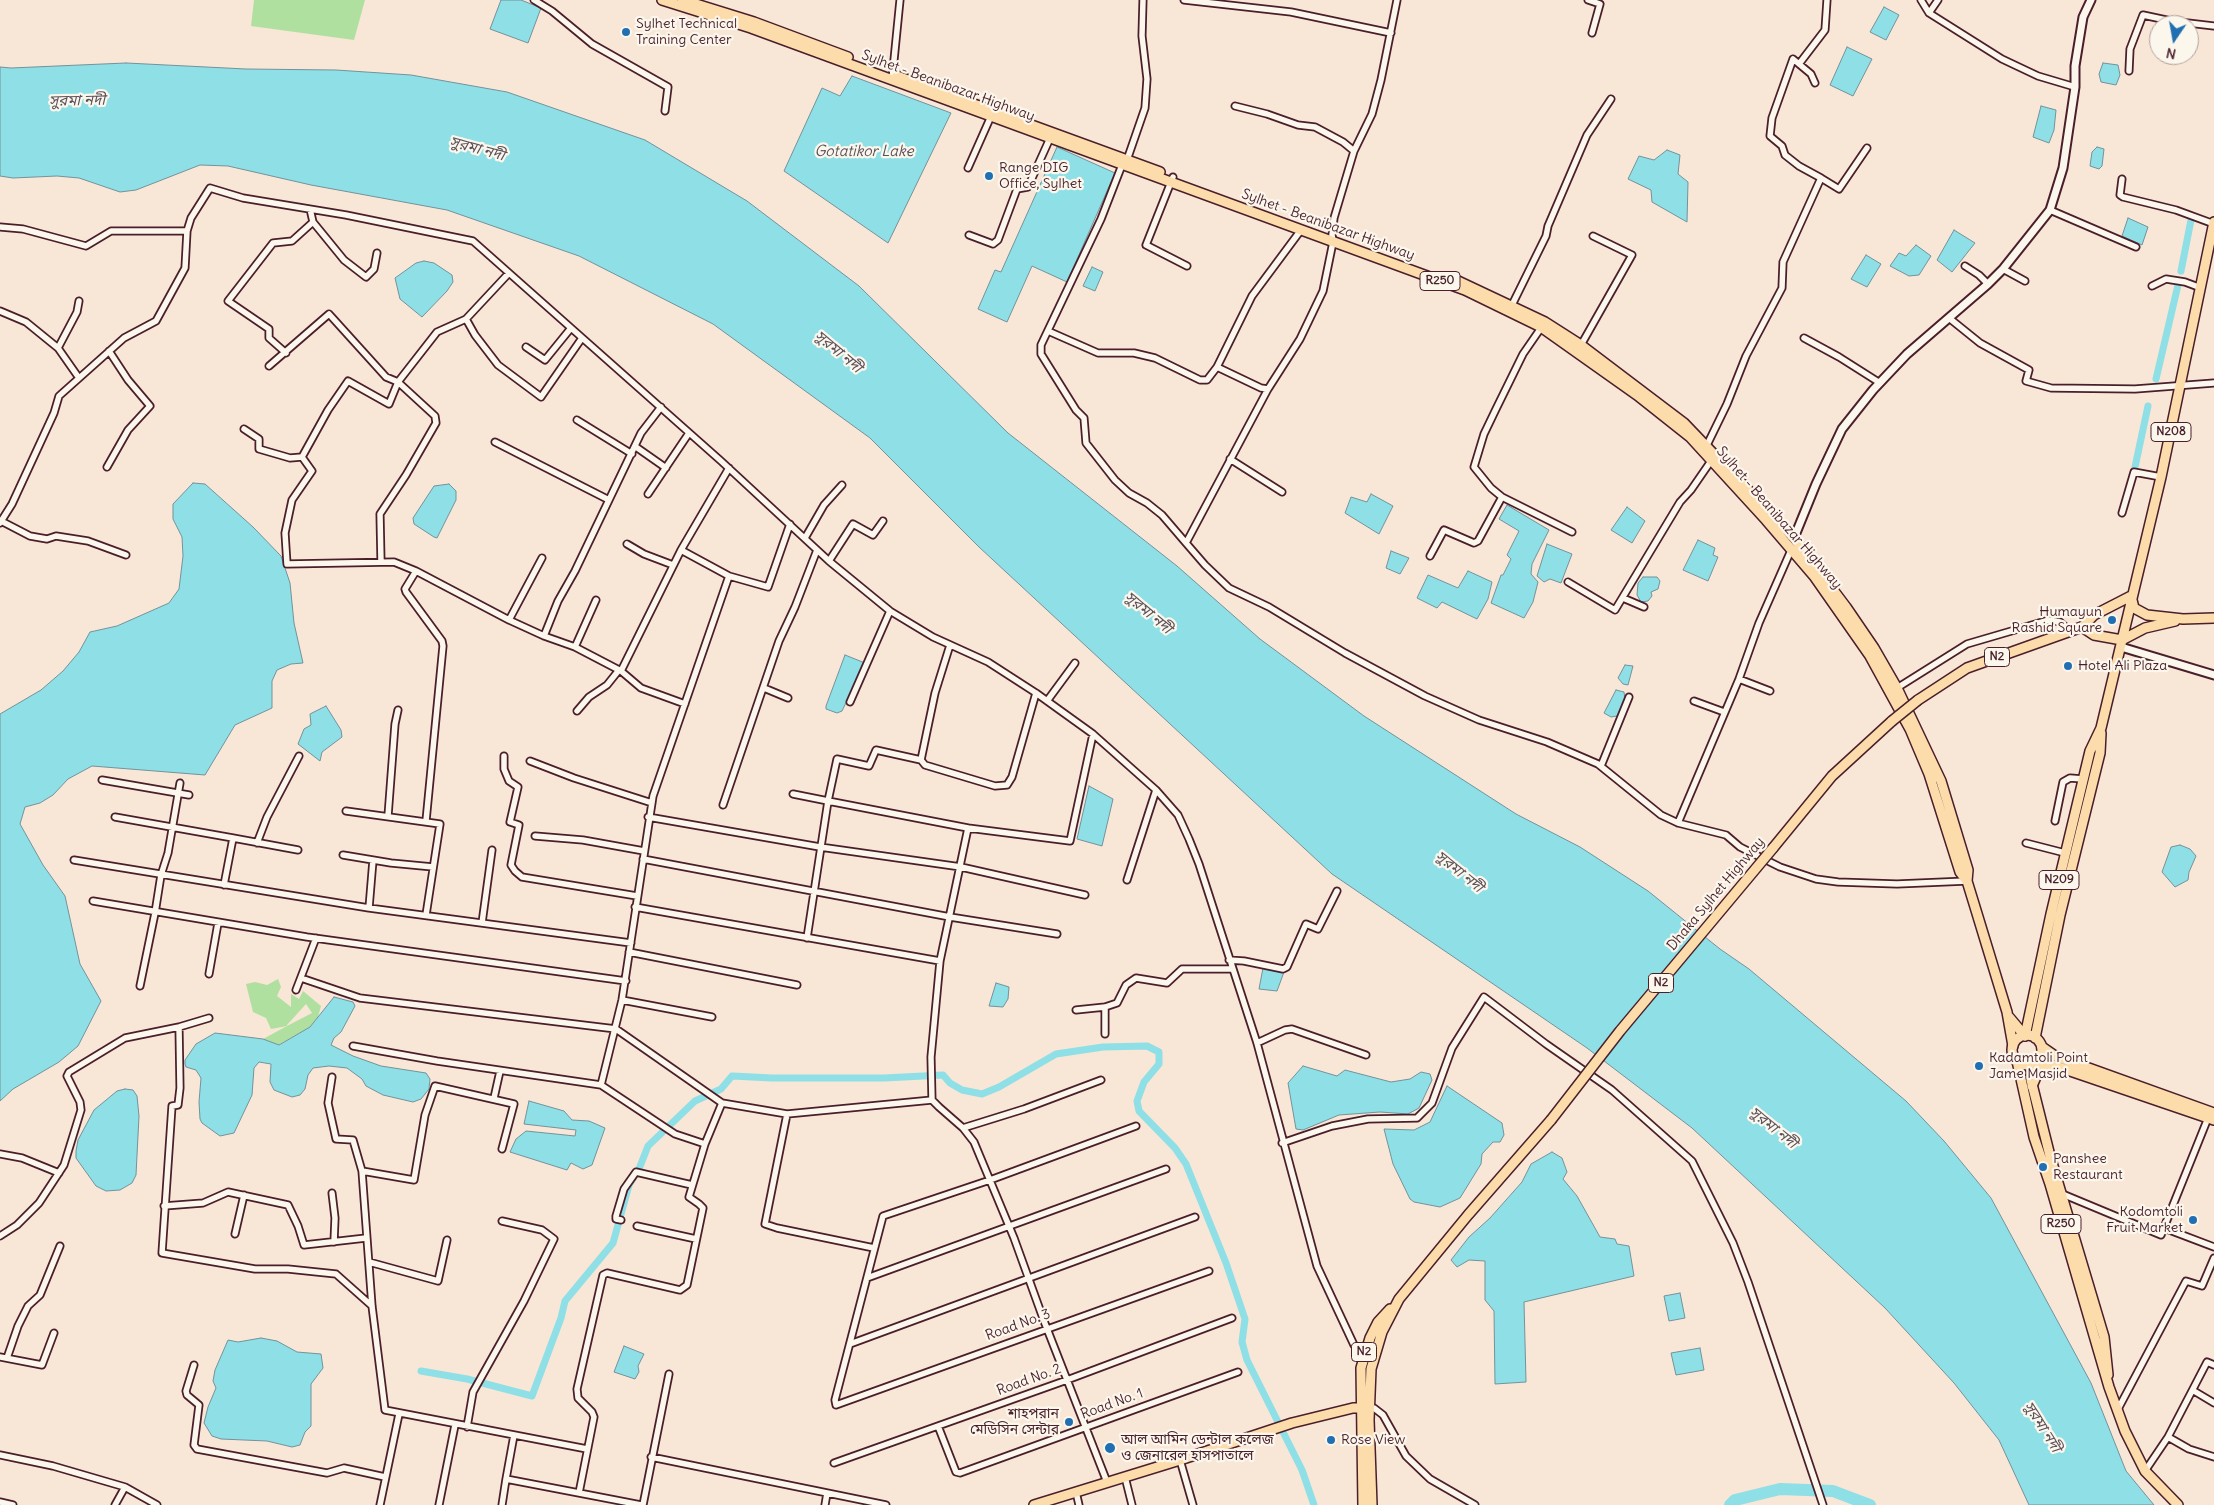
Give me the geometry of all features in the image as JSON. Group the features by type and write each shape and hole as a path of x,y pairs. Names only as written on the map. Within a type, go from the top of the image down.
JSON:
{"main road":[{"name":"Sylhet - Beanibazar Highway","path":"683,0 1125,163 1469,285 1512,305 1581,345 1684,422 1707,445 1794,538 1870,641 1897,688 1941,781 1968,870 1967,881"},
{"name":"Sylhet - Beanibazar Highway","path":"665,1 752,25"},
{"name":"Sylhet - Beanibazar Highway","path":"1171,179 1302,230 1332,238 1465,290 1543,324 1690,437 1814,576 1870,656 1910,729 1933,783 1960,872 1967,881"},
{"name":"N208","path":"2121,643 2161,477 2214,223"},
{"path":"2131,596 2134,608 2147,615 2183,619 2214,618"},
{"name":"N2","path":"2069,630 2082,627 2094,615 2131,596"},
{"path":"2082,627 2094,635 2121,643 2145,628 2183,619"},
{"name":"Dhaka Sylhet Highway","path":"1368,1356 1394,1306 1468,1215 1550,1120 1620,1031 1832,776 1918,700 1967,668 2069,630"},
{"name":"N209","path":"2030,1037 2100,754 2101,728 2121,643"},
{"name":"N209","path":"2030,1037 2029,1014 2090,751 2101,728"},
{"name":"R250","path":"1967,881 2007,1012 2013,1046"},
{"path":"2007,1012 2013,1019 2021,1022 2029,1014"},
{"name":"R250","path":"2007,1012 2016,1027 2030,1037"},
{"path":"2030,1037 2056,1056 2212,1117 2056,1066 2034,1062 2026,1065 2017,1061 2013,1054 2013,1046 2018,1039 2030,1037"},
{"path":"2034,1062 2042,1047"},
{"name":"R250","path":"2017,1061 2034,1137 2050,1184 2117,1411 2145,1471 2178,1505"},
{"name":"R250","path":"2034,1062 2032,1086 2060,1193 2104,1337 2109,1387"},
{"path":"2032,1086 2042,1068 2056,1066"},
{"name":"N2","path":"1363,1505 1368,1356"},
{"path":"1034,1505 1292,1423 1365,1408"},
{"name":"N2","path":"1365,1408 1372,1505"}],"street":[{"path":"534,0 552,11 592,44 668,87 665,111"},
{"path":"893,77 900,0"},
{"path":"1143,0 1142,36 1147,79 1145,108 1101,220 1041,345 1045,362 1076,410 1084,418 1086,443 1115,480 1129,493 1147,503 1162,515 1204,565 1229,588 1269,607 1345,653 1425,696 1479,720 1547,742 1601,766 1661,815 1678,823 1726,835 1756,856 1780,867 1816,879 1865,884 1967,881"},
{"path":"1184,0 1291,12 1391,32"},
{"path":"1186,543 1268,389 1300,339 1323,292 1334,218 1354,151 1372,114 1397,0"},
{"path":"1588,0 1600,2 1592,33"},
{"path":"1799,64 1825,30 1827,0"},
{"path":"1921,0 1929,13 2002,59 2038,76 2074,86"},
{"path":"1929,13 1938,0"},
{"path":"1678,823 1739,678 1759,623 1791,550 1816,484 1842,429 1907,354 2003,269 2050,210 2063,168 2075,66 2083,18 2091,0"},
{"path":"2129,71 2130,49 2143,14 2171,21 2214,26"},
{"path":"1815,83 1811,74 1793,59 1772,118 1770,136 1782,146 1785,155 1799,166 1838,189 1867,148"},
{"path":"1512,305 1546,236 1548,226 1587,135 1611,99"},
{"path":"1235,106 1267,114 1298,125 1315,127 1343,142 1354,151"},
{"path":"968,168 992,113"},
{"path":"969,235 992,244 998,240 1017,189 1028,187 1051,135"},
{"path":"1707,445 1728,404 1746,356 1782,288 1783,262 1822,178"},
{"path":"1171,179 1146,245 1187,266"},
{"path":"2122,180 2120,195 2123,197 2176,210 2214,223"},
{"path":"126,554 88,541 56,536 47,538 30,536 1,522 12,504 54,414 59,396 124,338 156,321 185,268 187,231 191,218 210,188 242,198 473,241 729,468 829,562 890,611 950,645 988,662 1047,700 1093,734 1156,790 1178,815 1199,864 1257,1043 1282,1142 1317,1266 1354,1345 1368,1356"},
{"path":"310,210 313,222 344,260 366,277 374,269 377,253"},
{"path":"2050,210 2136,247"},
{"path":"286,353 269,338 269,329 228,301 273,243 292,241 313,222"},
{"path":"0,227 23,230 86,246 111,231 187,231"},
{"path":"1048,331 1098,353 1134,353 1154,358 1200,380 1207,380 1217,367 1252,296 1302,230"},
{"path":"1581,345 1632,255 1593,236"},
{"path":"1965,266 1979,275 1988,284"},
{"path":"2003,269 2025,281"},
{"path":"302,457 328,410 348,381 389,404 398,382 437,332 466,319 510,273"},
{"path":"2152,286 2166,279 2185,282 2201,288"},
{"path":"58,348 76,312 79,301"},
{"path":"0,310 26,322 58,348 79,378"},
{"path":"269,366 329,314 386,377 398,382 435,416 436,423 406,475 380,514 381,562"},
{"path":"1949,318 1980,343 1995,349 2029,370 2026,381 2051,388 2135,389 2214,383"},
{"path":"466,319 475,335 498,365 541,397 582,338"},
{"path":"1543,324 1523,354 1496,409 1484,434 1474,467 1491,488 1502,497 1572,532"},
{"path":"526,347 545,360 571,328"},
{"path":"1804,338 1880,383"},
{"path":"107,467 128,430 150,406 128,380 109,351"},
{"path":"1217,367 1268,389"},
{"path":"544,636 558,602 575,571 641,433 660,407"},
{"path":"577,420 632,454"},
{"path":"244,429 259,439 259,449 290,458 302,457"},
{"path":"648,494 689,432"},
{"path":"495,442 609,500"},
{"path":"636,446 666,468"},
{"path":"302,457 312,471 292,500 285,533 287,564 394,562 416,571 509,620 544,636 575,647 620,670 641,688 684,704"},
{"path":"1230,459 1282,492"},
{"path":"1568,582 1613,610 1623,598 1680,502 1691,490 1711,461"},
{"path":"577,711 590,696 607,685 620,670 681,550 729,468"},
{"path":"2122,513 2134,472 2161,477"},
{"path":"805,538 824,505 842,485"},
{"path":"1430,556 1444,530 1474,543 1478,541 1502,497"},
{"path":"829,562 853,524 873,535 883,521"},
{"path":"681,550 729,576 768,587 790,524"},
{"path":"627,544 644,554 673,565"},
{"path":"723,805 779,641 795,607 817,550"},
{"path":"509,620 542,558"},
{"path":"416,571 405,589 406,592 442,641 443,646 426,821"},
{"path":"601,1086 616,1030 626,981 648,817 684,704 729,576"},
{"path":"1623,598 1644,607"},
{"path":"575,647 596,600"},
{"path":"850,702 890,611"},
{"path":"1897,688 1967,644 2049,620 2060,622 2069,630"},
{"path":"2121,643 2214,675"},
{"path":"950,645 935,693 922,760 925,765 995,786 1007,785 1012,777 1036,693"},
{"path":"1047,700 1075,663"},
{"path":"1739,678 1770,691"},
{"path":"764,688 788,698"},
{"path":"1601,766 1629,697"},
{"path":"1694,701 1724,712"},
{"path":"388,816 395,724 398,710"},
{"path":"792,794 968,828 1070,842 1093,734"},
{"path":"806,938 836,759 869,766 876,750 922,760"},
{"path":"257,843 267,818 299,756"},
{"path":"504,756 504,770 508,781 518,787 510,822 519,825 510,865 515,872 522,877 637,896"},
{"path":"530,761 574,778 652,802"},
{"path":"2055,821 2064,782 2070,778 2084,779"},
{"path":"102,780 189,795"},
{"path":"140,986 156,913 161,875 168,853 180,783"},
{"path":"1127,880 1156,790"},
{"path":"346,811 440,824 426,915"},
{"path":"115,817 298,850"},
{"path":"648,817 820,847 961,867 1085,895"},
{"path":"968,828 940,961 932,1061 932,1100 963,1128 974,1142 1010,1228 1046,1328 1107,1482"},
{"path":"536,836 583,840 644,851"},
{"path":"224,885 233,838"},
{"path":"2026,843 2066,853"},
{"path":"482,923 492,850"},
{"path":"343,855 433,867"},
{"path":"643,859 950,917 1057,934"},
{"path":"74,860 369,908 630,943"},
{"path":"369,908 373,860"},
{"path":"1229,960 1283,969 1287,967 1306,924 1318,929 1337,891"},
{"path":"92,901 316,938 626,981"},
{"path":"635,907 940,961"},
{"path":"209,974 218,923"},
{"path":"296,990 316,938"},
{"path":"629,952 797,985"},
{"path":"1076,1010 1105,1007 1117,1003 1126,986 1136,978 1167,983 1182,969 1232,970"},
{"path":"302,976 360,998 616,1030 721,1103 787,1114 932,1100"},
{"path":"1282,1142 1332,1126 1368,1119 1417,1118 1432,1103 1452,1048 1484,997 1546,1044 1612,1090 1692,1161 1733,1243 1763,1322 1778,1376 1823,1505"},
{"path":"622,1000 712,1017"},
{"path":"1105,1007 1105,1034"},
{"path":"0,1236 17,1225 39,1203 64,1165 81,1110 80,1102 67,1076 69,1072 125,1038 179,1027 209,1018"},
{"path":"179,1027 180,1088 178,1105 172,1106 162,1253 255,1269 288,1269 336,1274 372,1306"},
{"path":"1257,1043 1284,1030 1292,1029 1366,1055"},
{"path":"353,1046 601,1086 624,1103 676,1134 705,1144"},
{"path":"494,1098 500,1071"},
{"path":"332,1077 328,1103 336,1138 353,1140 362,1171 372,1306 385,1410 587,1449"},
{"path":"963,1128 1024,1109 1101,1080"},
{"path":"362,1171 414,1180 425,1115 435,1086 514,1104 502,1149"},
{"path":"578,1492 594,1417 592,1412 578,1398 576,1389 603,1275 608,1273 680,1290 684,1289 687,1285 703,1208 689,1197 705,1144 721,1103"},
{"path":"787,1114 765,1224 776,1228 874,1248"},
{"path":"2060,1193 2161,1235 2212,1117"},
{"path":"850,1344 883,1216 990,1180 1136,1126"},
{"path":"0,1154 22,1158 58,1173"},
{"path":"867,1278 1010,1228 1166,1169"},
{"path":"618,1219 624,1190 638,1172 692,1185"},
{"path":"164,1206 202,1203 228,1192 288,1205 304,1245 366,1238"},
{"path":"332,1194 335,1218 334,1242"},
{"path":"235,1234 244,1195"},
{"path":"850,1344 1195,1216"},
{"path":"467,1427 474,1392 480,1378 524,1301 554,1239 542,1230 502,1221"},
{"path":"637,1226 696,1239"},
{"path":"2164,1228 2214,1247"},
{"path":"368,1262 438,1281 447,1240"},
{"path":"54,1333 42,1365 26,1364 3,1358 28,1306 40,1295 60,1246"},
{"path":"2117,1411 2186,1281 2202,1286 2214,1258"},
{"name":"Road No. 3","path":"850,1344 836,1405 1209,1271"},
{"name":"Road No. 2","path":"834,1462 1067,1380 1232,1318"},
{"path":"2145,1471 2168,1437 2194,1391 2207,1362 2214,1365"},
{"path":"194,1365 186,1391 187,1395 199,1405 194,1445 196,1449 327,1473 344,1468 385,1477"},
{"name":"Road No. 1","path":"938,1426 956,1472 960,1473 1238,1372"},
{"path":"506,1479 642,1505 670,1374"},
{"path":"2194,1391 2214,1403"},
{"path":"1365,1408 1374,1408 1383,1415 1406,1456 1430,1479 1475,1505"},
{"path":"380,1505 399,1414"},
{"path":"439,1505 455,1425"},
{"path":"502,1505 514,1435"},
{"path":"2168,1437 2189,1449 2214,1457"},
{"path":"0,1455 53,1466 125,1487 157,1505"},
{"path":"652,1457 886,1505"},
{"path":"1180,1460 1192,1505"},
{"path":"1125,1477 1132,1505"},
{"path":"115,1505 125,1487"},
{"path":"1076,1492 1078,1505"},
{"path":"825,1505 827,1493"},
{"path":"0,1502 13,1505"}],"green space":[{"path":"254,0 365,0 354,40 251,26"},
{"path":"278,979 281,987 277,996 291,1007 291,994 299,999 303,991 321,1006 318,1017 310,1027 278,1045 263,1039 287,1026 271,1029 266,1018 253,1012 246,984 255,982 267,985","holes":["306,1004 312,1013 287,1025"]}],"water":[{"path":"501,0 521,0 541,8 528,43 490,29"},
{"path":"1884,7 1899,15 1886,40 1870,32"},
{"path":"1847,47 1872,59 1853,96 1830,85"},
{"name":"সুরমা নদী","path":"126,63 246,69 336,70 411,75 507,92 645,140 747,201 859,286 1008,433 1177,566 1260,639 1364,716 1516,814 1580,847 1648,891 1720,949 1749,969 1906,1101 1944,1141 1991,1198 2091,1383 2126,1471 2154,1505 2029,1505 1999,1440 1954,1383 1885,1308 1692,1128 1587,1048 1332,874 979,547 870,438 713,324 579,256 447,210 311,185 228,166 200,165 136,190 120,192 79,178 57,176 13,178 0,176 0,67"},
{"path":"2103,63 2118,65 2120,75 2116,85 2101,82 2099,74"},
{"name":"Gotatikor Lake","path":"852,76 951,113 888,243 784,171 822,88 840,96"},
{"path":"2041,106 2056,110 2054,130 2049,143 2033,137"},
{"path":"1057,147 1115,173 1067,282 1032,266 1007,322 978,309 995,270 1001,272"},
{"path":"2097,147 2104,149 2102,166 2099,169 2090,166 2092,152"},
{"path":"1667,150 1680,155 1678,174 1688,182 1687,222 1652,202 1651,190 1628,179 1639,156 1654,160"},
{"path":"2128,218 2148,227 2142,245 2122,236"},
{"path":"1954,230 1975,243 1952,272 1937,260"},
{"path":"1916,245 1931,256 1919,275 1909,276 1890,266 1899,253 1906,256"},
{"path":"1866,255 1881,264 1867,287 1851,279"},
{"path":"424,261 434,263 452,275 453,282 422,317 400,299 395,278 416,263"},
{"path":"1092,267 1103,272 1095,291 1083,286"},
{"path":"193,483 205,484 253,527 281,556 290,583 294,623 303,663 291,664 277,670 272,681 272,708 235,725 205,775 92,766 68,779 53,795 40,803 25,807 20,824 43,865 65,896 80,964 101,1001 78,1046 59,1062 13,1089 0,1101 0,714 41,690 63,671 79,652 90,632 117,626 169,603 179,589 183,556 182,537 173,519 173,504"},
{"path":"449,484 456,491 456,500 437,538 414,524 413,518 434,486"},
{"path":"1371,494 1393,506 1379,534 1345,513 1351,497 1367,502"},
{"path":"1507,505 1549,530 1532,564 1531,574 1538,582 1533,602 1524,618 1491,603 1501,575 1503,575 1511,559 1507,555 1519,531 1499,519"},
{"path":"1627,507 1645,521 1632,543 1611,530"},
{"path":"1698,540 1715,548 1713,555 1718,557 1708,581 1683,570"},
{"path":"1547,544 1572,554 1561,583 1550,579 1544,582 1537,576"},
{"path":"1391,551 1409,558 1400,574 1386,568"},
{"path":"1468,571 1492,582 1488,599 1477,619 1442,602 1437,608 1417,598 1428,575 1458,588"},
{"path":"1643,577 1657,577 1660,581 1658,589 1651,592 1652,596 1648,601 1641,602 1637,595 1638,583"},
{"path":"845,655 865,663 842,711 837,713 826,709 826,706"},
{"path":"1625,665 1633,666 1628,685 1623,684 1618,678"},
{"path":"1616,690 1624,692 1625,699 1617,716 1611,717 1604,713"},
{"path":"326,706 341,730 342,737 322,752 320,761 298,744 304,729 311,725 310,714"},
{"path":"1089,786 1113,799 1102,846 1077,839"},
{"path":"2180,845 2190,849 2196,856 2189,872 2188,880 2175,887 2162,872 2171,847"},
{"path":"1263,968 1284,972 1277,991 1259,989"},
{"path":"996,983 1009,987 1008,999 1003,1007 989,1006"},
{"path":"334,997 353,1002 355,1006 341,1032 334,1038 331,1045 353,1056 381,1066 426,1073 430,1079 429,1089 421,1099 413,1102 383,1095 366,1086 362,1079 347,1068 329,1066 313,1068 308,1075 305,1089 300,1095 292,1097 274,1090 270,1082 271,1064 259,1062 254,1068 252,1095 234,1133 220,1136 202,1123 199,1102 201,1078 196,1070 186,1067 185,1064 185,1060 196,1044 215,1033 263,1039 279,1045 310,1027"},
{"path":"1303,1066 1337,1076 1345,1070 1391,1082 1410,1079 1421,1072 1430,1074 1432,1080 1419,1108 1408,1114 1380,1112 1339,1115 1303,1130 1296,1129 1288,1083"},
{"path":"1447,1086 1502,1123 1504,1135 1500,1142 1493,1142 1482,1154 1481,1164 1460,1198 1440,1207 1414,1202 1410,1199 1393,1164 1384,1129 1414,1130 1430,1122"},
{"path":"133,1090 137,1096 139,1116 136,1175 132,1183 120,1190 106,1191 96,1186 76,1158 78,1140 94,1110 117,1091"},
{"path":"529,1101 564,1111 572,1120 589,1121 605,1128 592,1165 583,1169 571,1163 567,1170 510,1152 516,1139 526,1131 575,1136 576,1130 524,1124"},
{"path":"1552,1152 1562,1158 1567,1172 1563,1179 1577,1196 1600,1237 1615,1239 1617,1244 1629,1246 1634,1276 1524,1302 1526,1382 1495,1384 1494,1311 1485,1300 1485,1261 1469,1260 1457,1267 1451,1260 1469,1237 1490,1218 1522,1182 1531,1164"},
{"path":"1680,1293 1685,1318 1669,1321 1664,1296"},
{"path":"261,1338 277,1341 297,1352 321,1354 323,1368 311,1384 311,1426 305,1432 300,1445 292,1447 267,1441 221,1439 212,1436 204,1423 216,1388 213,1381 215,1370 228,1340 238,1342"},
{"path":"624,1346 644,1354 638,1366 639,1372 635,1379 614,1372"},
{"path":"1700,1348 1704,1370 1676,1375 1671,1353"}],"waterway":[{"path":"2181,271 2191,220"},
{"path":"2156,379 2178,285"},
{"path":"2135,467 2148,406"},
{"path":"421,1371 467,1379 532,1396 561,1318 565,1301 613,1243 629,1185 639,1169 648,1146 695,1101 721,1089 732,1076 884,1078 943,1075 950,1083 962,1090 982,1094 999,1087 1056,1054 1103,1047 1147,1046 1159,1052 1159,1064 1144,1082 1137,1101 1139,1111 1175,1148 1186,1164 1226,1263 1245,1319 1242,1342 1247,1360 1302,1470 1314,1505"},
{"path":"1730,1505 1735,1500 1780,1489 1833,1491 1870,1505"}],"place":[{"name":"Sylhet Technical Training Center","path":"626,32"},
{"name":"Range DIG Office, Sylhet","path":"989,176"},
{"name":"Humayun Rashid Square","path":"2112,620"},
{"name":"Hotel Ali Plaza","path":"2068,666"},
{"name":"Kadamtoli Point Jame Masjid","path":"1979,1066"},
{"name":"Panshee Restaurant","path":"2043,1167"},
{"name":"Kodomtoli Fruit Market","path":"2193,1220"},
{"name":"শাহপরান মেডিসিন সেন্টার","path":"1069,1422"},
{"name":"Rose View","path":"1331,1440"},
{"name":"আল আমিন ডেন্টাল কলেজ ও জেনারেল হাসপাতালে","path":"1110,1448"}]}
